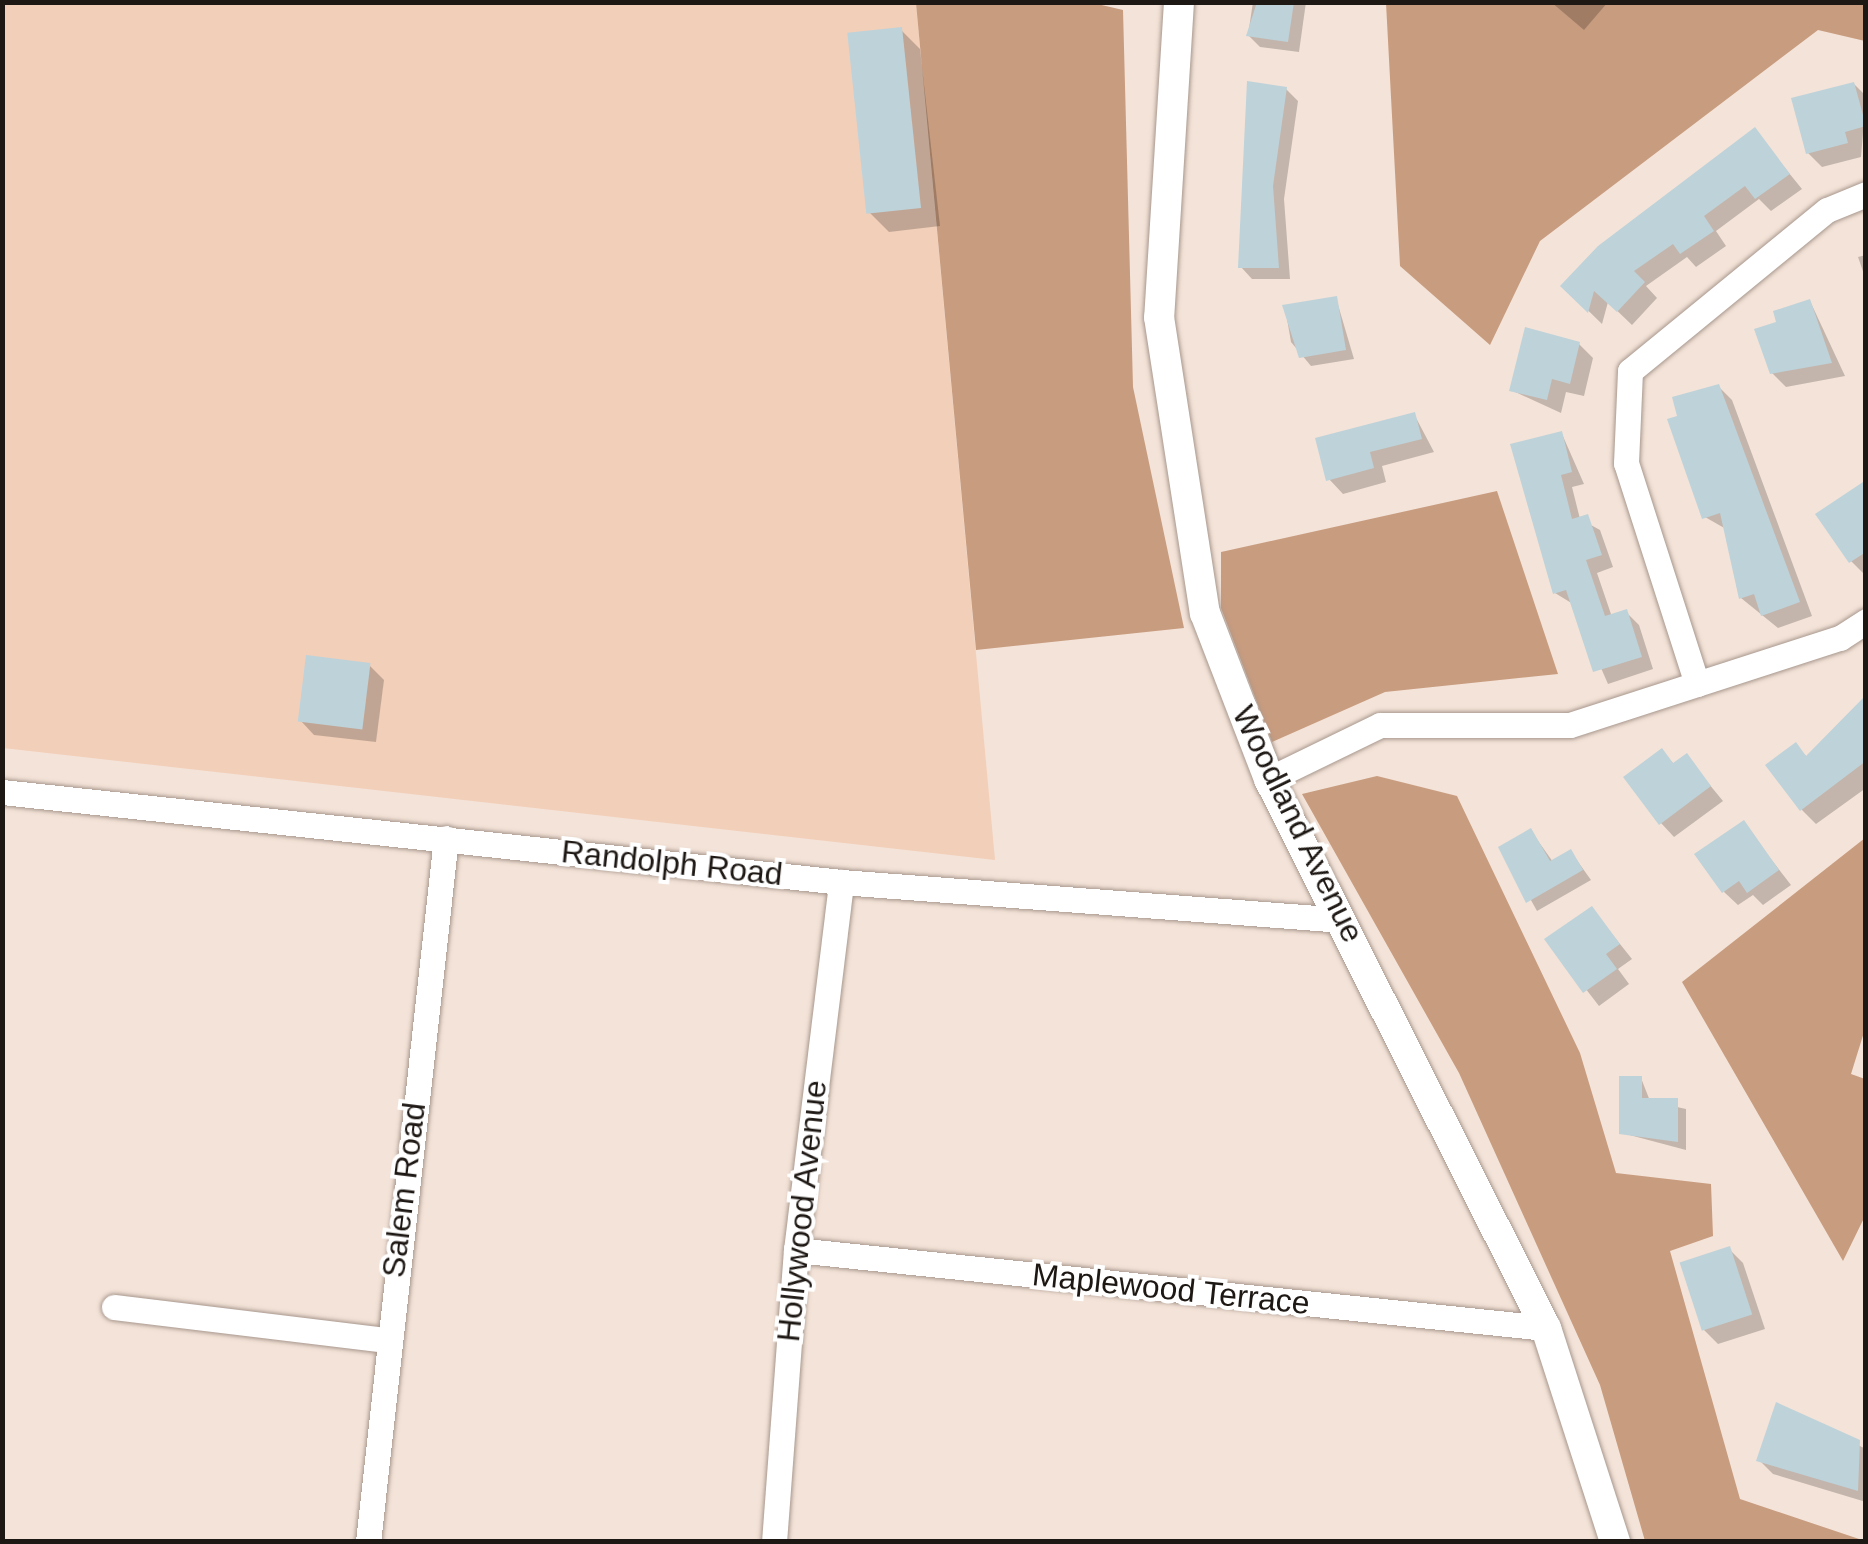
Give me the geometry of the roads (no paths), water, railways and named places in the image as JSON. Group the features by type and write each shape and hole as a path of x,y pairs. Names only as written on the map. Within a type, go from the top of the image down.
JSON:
{"street":[{"name":"Woodland Avenue","path":"1179,2 1160,223 1171,434 1205,613 1269,779 1546,1328 1616,1542"},
{"path":"1697,684 1626,463 1630,371 1827,210 1866,194"},
{"path":"1269,779 1380,725 1570,725 1840,638 1866,621"},
{"name":"Randolph Road","path":"2,792 842,882 1343,920"},
{"name":"Salem Road","path":"368,1542 386,1340 446,838"},
{"name":"Hollywood Avenue","path":"774,1542 796,1250 842,882"},
{"name":"Maplewood Terrace","path":"796,1250 1546,1328"},
{"path":"114,1307 386,1340"}]}
